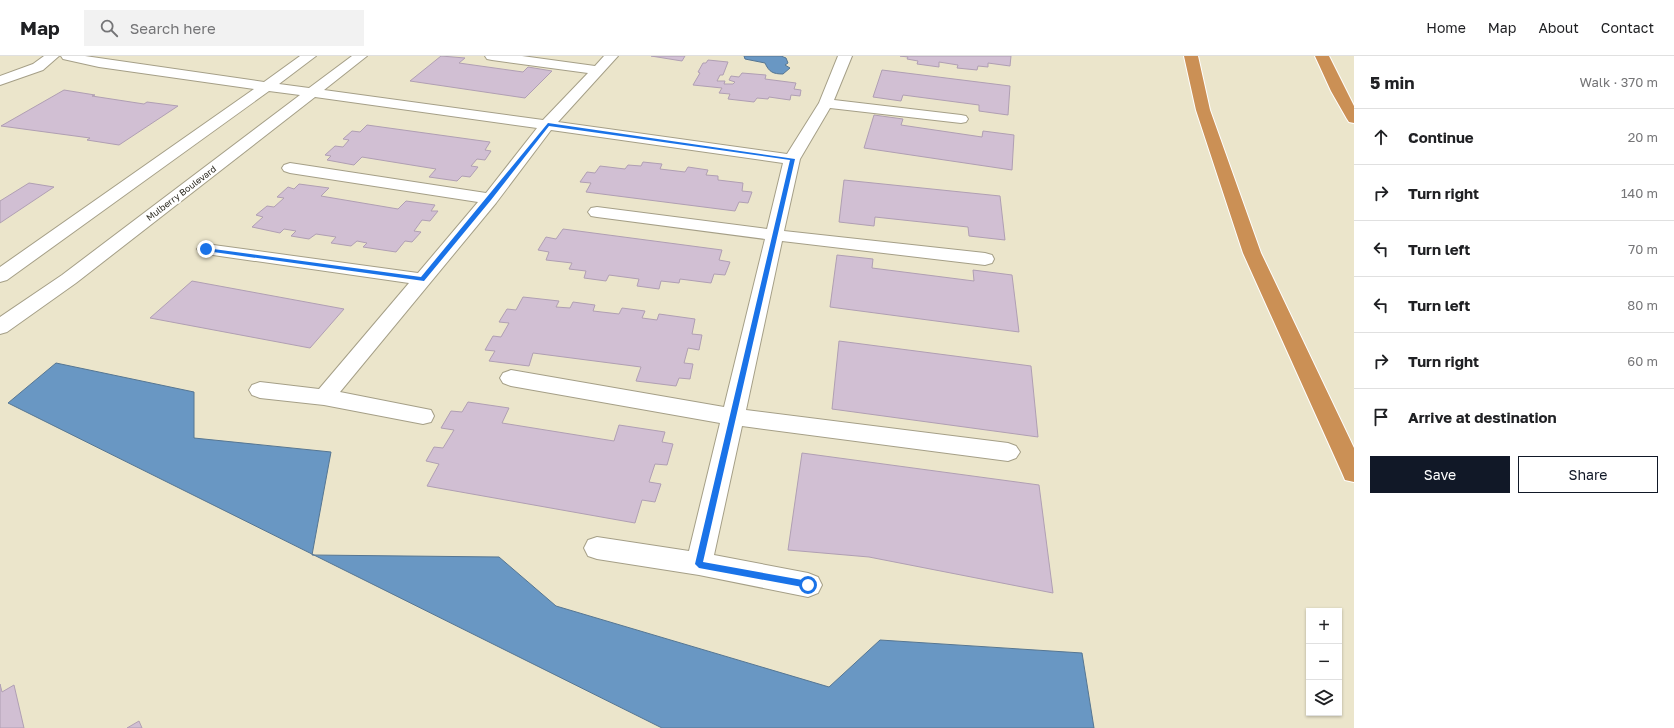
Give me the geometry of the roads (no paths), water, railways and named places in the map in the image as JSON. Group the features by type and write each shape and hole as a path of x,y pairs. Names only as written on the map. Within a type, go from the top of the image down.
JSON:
{"highway":[{"path":"1191,56 1203,110 1252,253 1354,473"},
{"path":"1322,56 1338,91 1354,119"}],"street":[{"path":"0,68 44,56"},
{"path":"0,81 38,67 52,56"},
{"path":"68,56 99,63 792,159"},
{"path":"0,276 308,56"},
{"name":"Mulberry Boulevard","path":"0,327 68,279 360,56"},
{"path":"492,56 598,70"},
{"path":"324,397 490,199 548,124 611,56"},
{"path":"699,564 792,159 826,103 845,56"},
{"path":"826,103 961,119"},
{"path":"290,168 490,199"},
{"path":"597,212 775,235 985,259"},
{"path":"206,249 422,279"},
{"path":"511,378 733,417 1008,452"},
{"path":"260,390 324,397 423,416"},
{"path":"596,548 699,564 808,585"}],"water":[{"path":"744,56 781,56 786,58 788,63 785,65 790,68 783,74 777,74 768,69 765,63 745,59"},
{"path":"56,363 194,392 194,438 331,452 312,554 8,403"},
{"path":"314,555 499,557 556,606 829,687 880,640 1082,653 1094,728 662,728"}]}
